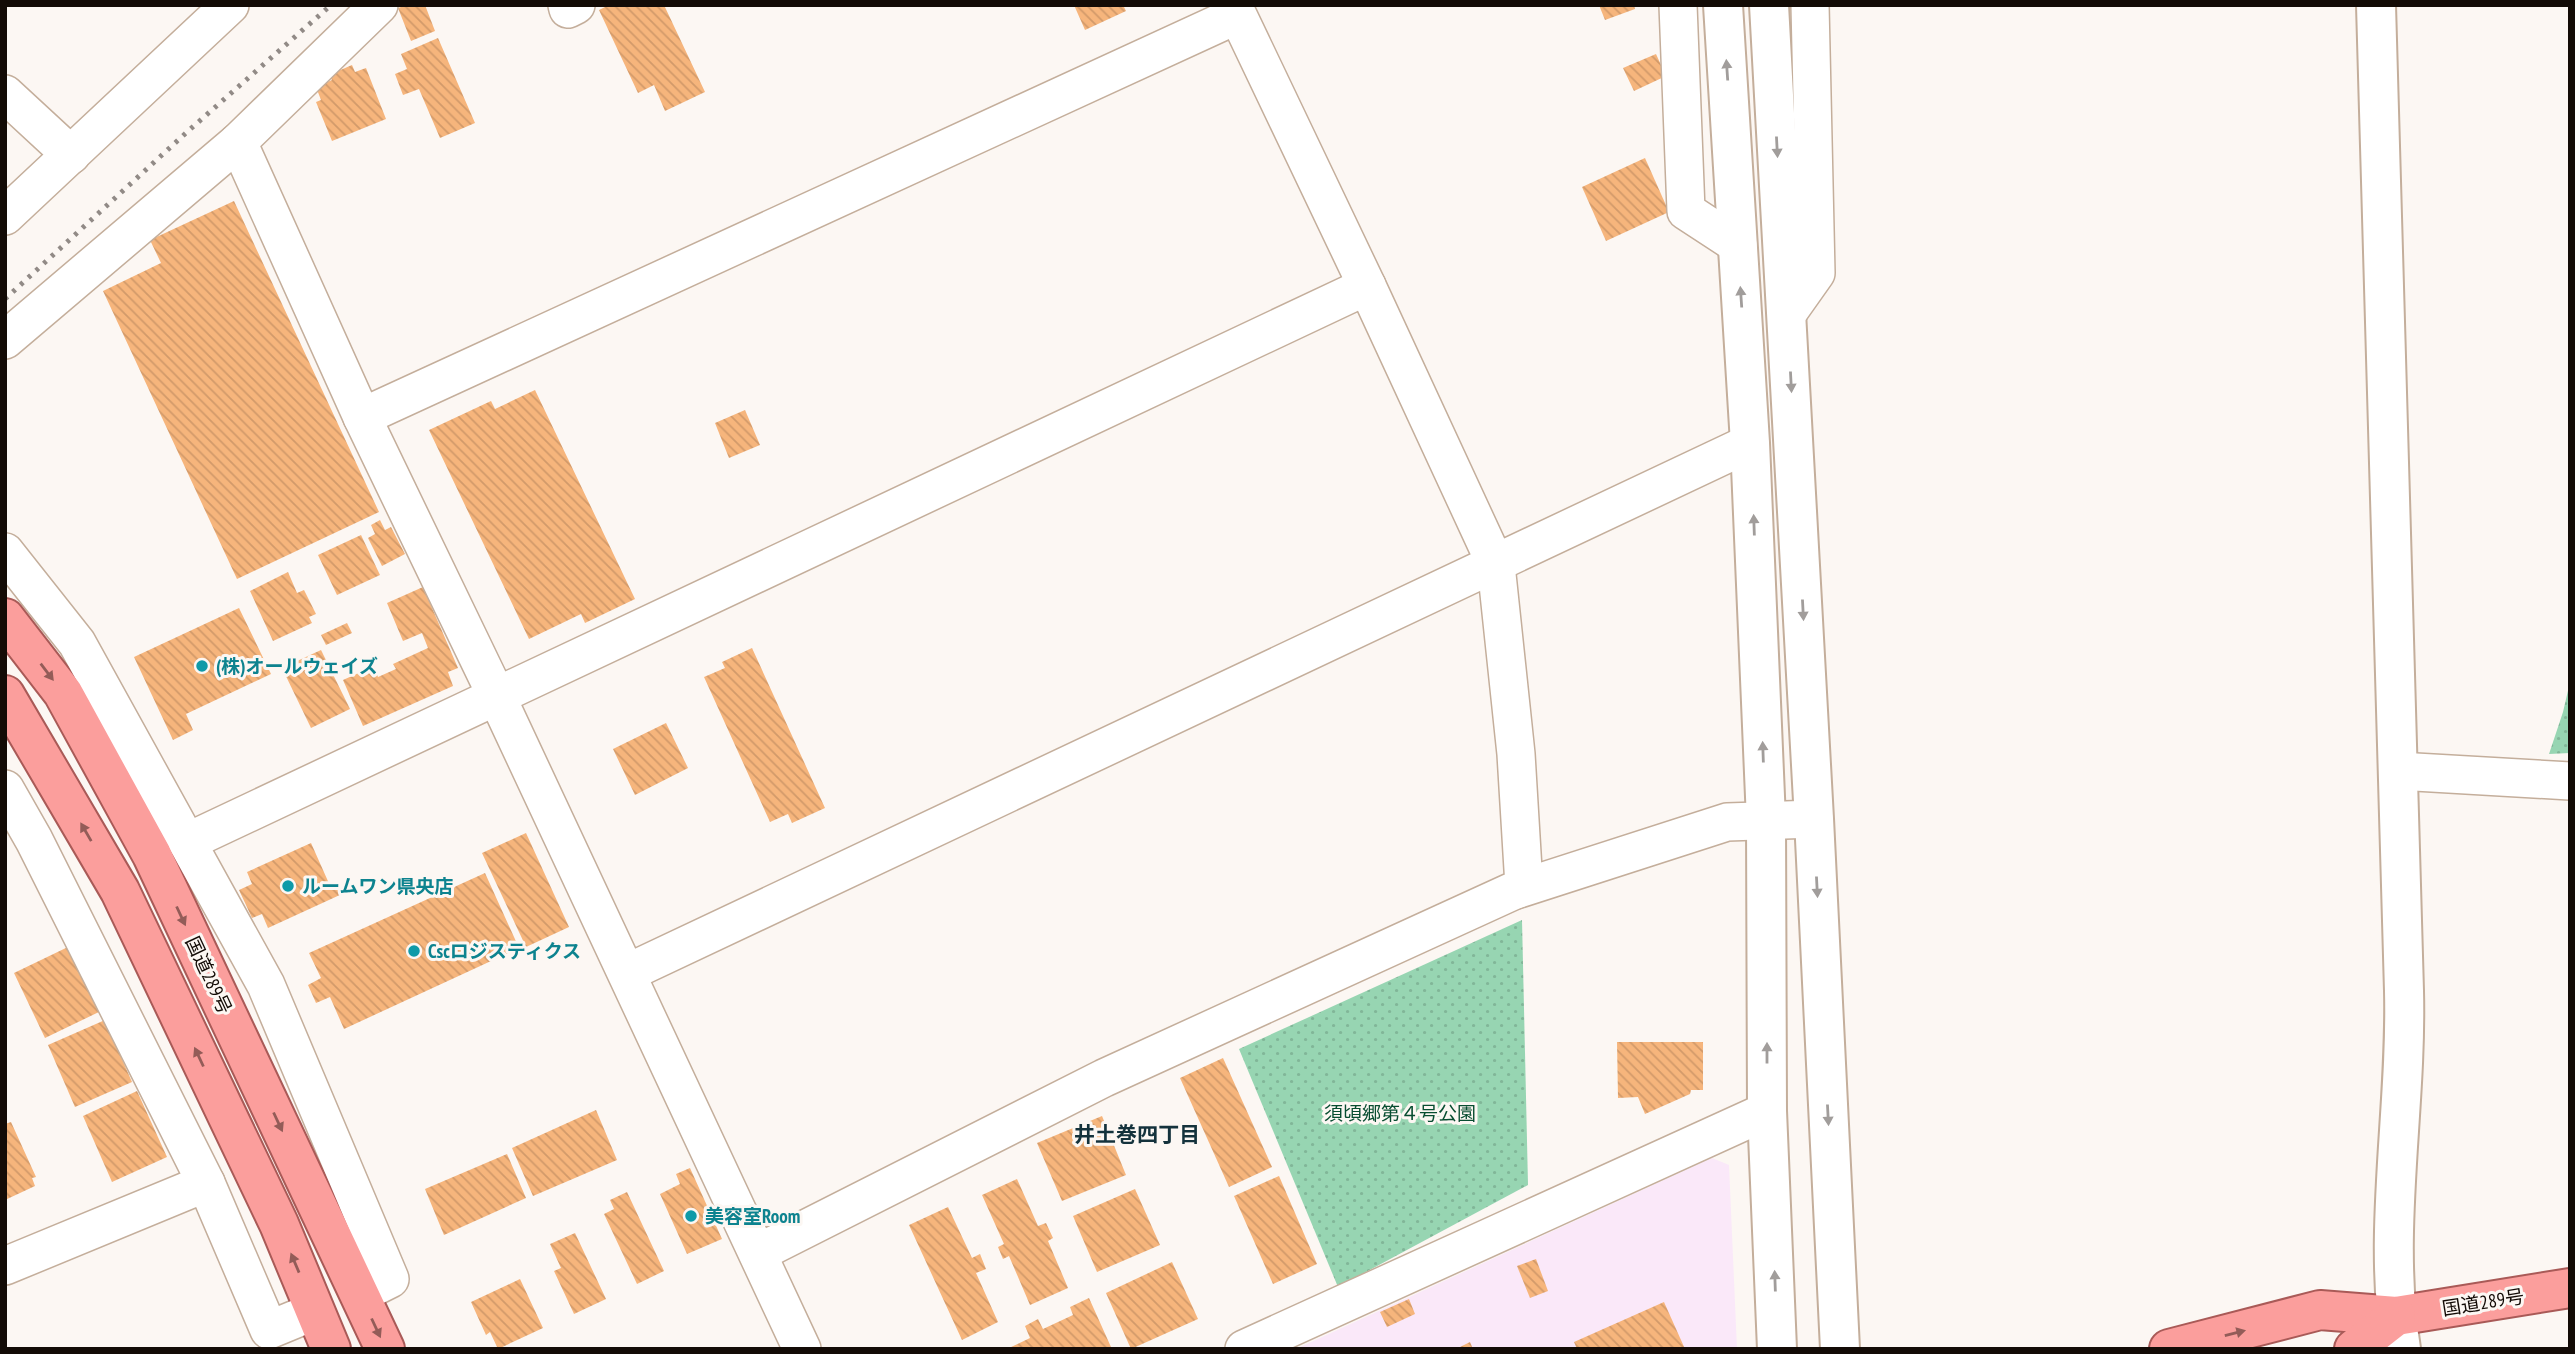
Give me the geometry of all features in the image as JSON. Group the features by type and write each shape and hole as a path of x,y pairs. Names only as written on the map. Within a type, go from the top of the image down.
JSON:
{"highway":[{"name":"国道289号","path":"5,618 62,693 169,848 359,1294 386,1349"},
{"path":"5,695 120,891 279,1224 331,1349"},
{"name":"国道289号","path":"2354,1349 2398,1332 2570,1288"},
{"name":"国道289号","path":"2169,1349 2320,1310 2398,1332"}],"street":[{"path":"5,216 230,5"},
{"path":"5,340 238,142 379,5"},
{"path":"567,5 568,9 576,5"},
{"path":"1678,5 1686,211 1738,245"},
{"path":"1723,5 1750,443 1766,820 1768,1111 1777,1349"},
{"path":"1769,5 1840,1349"},
{"path":"1787,314 1816,273 1810,5"},
{"path":"2376,5 2405,1020 2394,1236 2398,1332"},
{"path":"362,417 1235,10 1367,286 1496,565 1516,754 1524,886 1104,1078 758,1253"},
{"path":"5,94 71,155"},
{"path":"238,142 362,417 497,697 802,1349"},
{"path":"5,552 78,643 169,848 497,697 1367,286"},
{"path":"626,973 1750,443"},
{"path":"2398,771 2570,781"},
{"path":"5,789 34,839 206,1183 269,1330 315,1311"},
{"path":"1516,890 1727,822 1814,819"},
{"path":"1244,1349 1768,1111"},
{"path":"5,1266 206,1183"}],"shaded area":[{"path":"1712,1158 1729,1165 1737,1349 1296,1349"}],"green space":[{"path":"2570,682 2570,753 2549,754 2563,712"},
{"name":"須頃郷第４号公園","path":"1522,920 1528,1185 1338,1287 1239,1049"}],"building":[{"path":"425,5 435,31 411,41 398,8"},
{"path":"609,5 664,5 705,92 665,111 654,85 638,93 599,10"},
{"path":"1074,5 1123,5 1126,11 1085,30"},
{"path":"1599,5 1634,5 1635,9 1605,20"},
{"path":"438,38 475,123 440,138 419,89 403,95 395,74 407,69 401,54"},
{"path":"1656,54 1666,76 1634,91 1623,68"},
{"path":"352,65 355,72 366,68 386,119 332,141 316,102 321,100 316,87 332,80 329,75"},
{"path":"1645,158 1669,212 1606,241 1582,187"},
{"path":"234,201 379,512 237,579 103,291 161,263 150,240"},
{"path":"535,390 635,599 585,623 581,614 529,639 429,430 491,401 495,409"},
{"path":"745,410 760,445 729,458 715,423"},
{"path":"380,520 385,530 391,527 405,554 382,566 368,538 375,534 371,525"},
{"path":"361,535 380,575 337,595 318,555"},
{"path":"288,572 297,593 304,590 316,614 309,617 312,623 273,641 250,591"},
{"path":"423,587 458,668 448,672 453,686 363,726 343,680 374,666 378,677 396,669 393,664 428,648 422,633 403,641 387,603"},
{"name":"(株)オールウェイズ","path":"239,608 271,674 186,714 193,730 173,740 134,657"},
{"path":"347,623 352,633 326,645 321,635"},
{"path":"752,648 825,808 792,823 788,814 770,822 704,677 725,668 722,662"},
{"path":"321,650 350,709 311,728 282,668"},
{"path":"666,723 688,768 635,795 613,749"},
{"path":"526,833 569,927 526,947 482,853"},
{"name":"ルームワン県央店","path":"311,843 331,888 337,885 342,894 268,928 262,914 252,918 239,890 252,884 247,872"},
{"name":"Cscロジスティクス","path":"485,873 519,948 344,1029 330,997 316,1003 308,985 321,978 309,953"},
{"path":"70,946 101,1011 45,1038 14,973"},
{"path":"105,1020 132,1082 75,1107 48,1045"},
{"path":"1617,1042 1703,1042 1703,1090 1691,1090 1690,1094 1645,1114 1638,1097 1618,1098"},
{"path":"1223,1058 1272,1167 1229,1187 1180,1078"},
{"path":"137,1091 167,1157 112,1182 83,1116"},
{"path":"596,1110 617,1160 533,1196 512,1148"},
{"path":"1102,1116 1126,1175 1062,1201 1037,1143"},
{"path":"11,1122 36,1177 32,1178 35,1186 5,1200 5,1124"},
{"path":"507,1154 526,1198 444,1235 425,1189"},
{"name":"美容室Room","path":"690,1168 722,1239 687,1254 660,1194 680,1184 676,1174"},
{"path":"1279,1176 1317,1264 1273,1284 1234,1196"},
{"path":"1017,1179 1038,1226 1046,1223 1053,1238 1048,1241 1068,1288 1030,1305 1009,1256 1003,1259 998,1247 1004,1244 982,1195"},
{"path":"1135,1189 1160,1245 1097,1272 1073,1216"},
{"path":"627,1192 664,1271 637,1284 604,1214 614,1209 610,1200"},
{"path":"948,1207 972,1258 980,1254 986,1269 976,1273 998,1322 962,1340 909,1225"},
{"path":"575,1233 606,1299 574,1314 554,1271 561,1268 550,1244"},
{"path":"1536,1259 1548,1291 1530,1298 1517,1266"},
{"path":"1172,1262 1198,1319 1131,1349 1106,1293"},
{"path":"520,1279 543,1328 498,1349 490,1332 486,1335 471,1302"},
{"path":"1089,1298 1111,1347 1007,1349 1030,1338 1025,1326 1038,1319 1043,1329 1073,1315 1070,1307"},
{"path":"1409,1299 1415,1314 1387,1327 1380,1312"},
{"path":"1664,1302 1685,1349 1577,1349 1574,1342"},
{"path":"1470,1342 1473,1349 1456,1349"}],"railway":[{"path":"5,299 187,132 331,5"}],"place":[{"name":"(株)オールウェイズ","path":"202,666"},
{"name":"ルームワン県央店","path":"288,886"},
{"name":"Cscロジスティクス","path":"414,951"},
{"name":"美容室Room","path":"691,1216"}],"district":[{"name":"井土巻四丁目","path":"1137,1135"}]}
